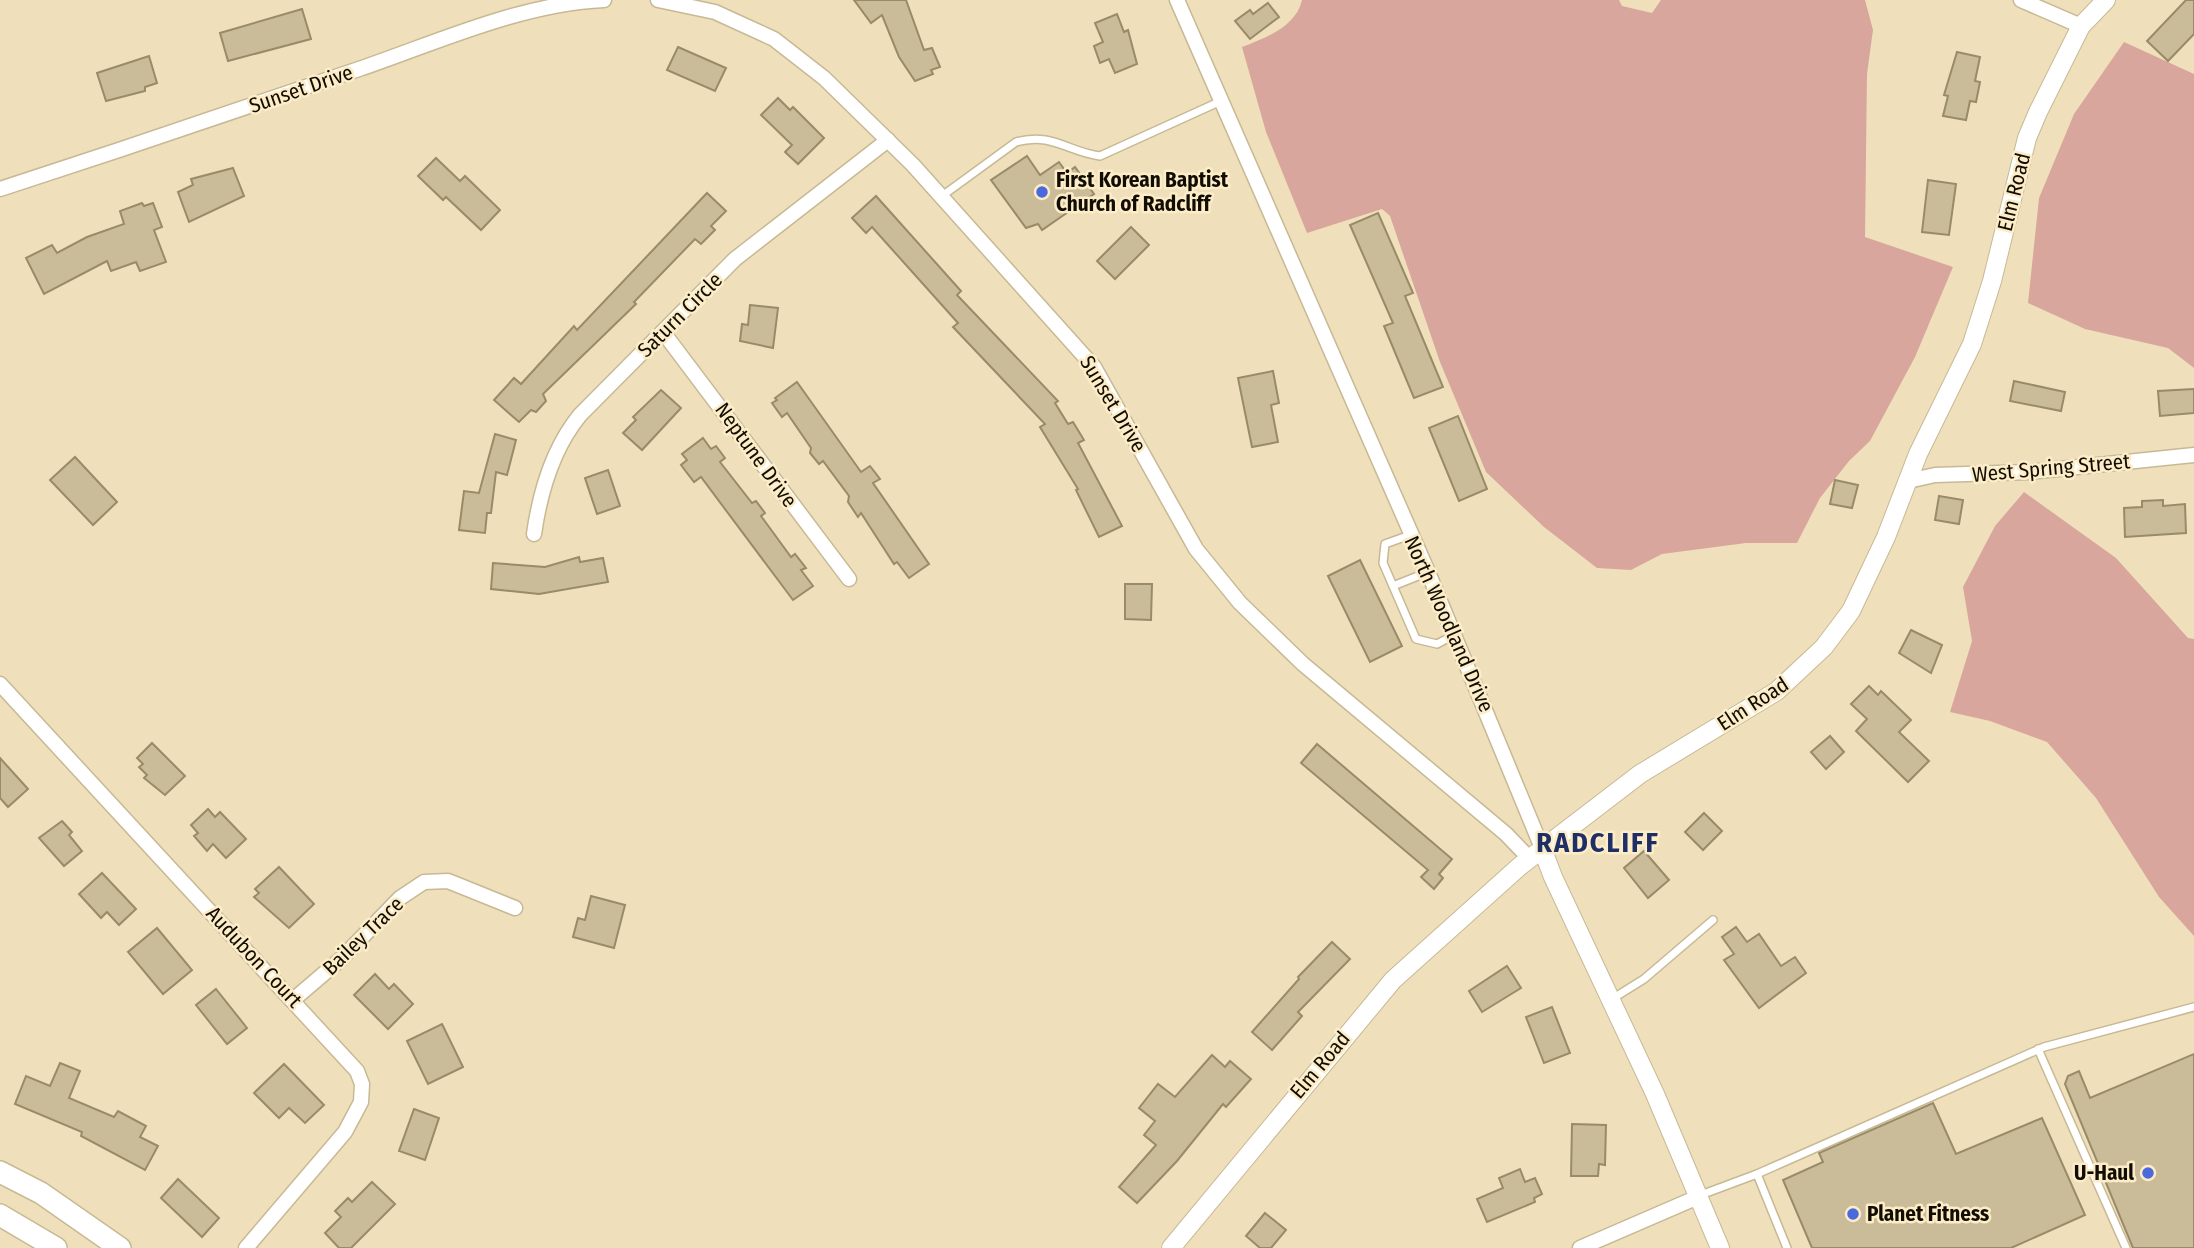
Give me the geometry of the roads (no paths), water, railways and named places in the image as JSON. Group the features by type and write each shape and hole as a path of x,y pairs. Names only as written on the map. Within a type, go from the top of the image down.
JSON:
{"main road":[{"path":"0,1172 41,1194 120,1248"},
{"path":"0,1215 56,1248"}],"street":[{"name":"Sunset Drive","path":"0,189 227,115 489,24 542,8 604,0"},
{"name":"Sunset Drive","path":"658,0 715,12 774,39 824,78 888,140 942,196 1094,367 1196,549 1240,603 1303,663 1506,834 1536,853"},
{"name":"North Woodland Drive","path":"1177,0 1428,572 1536,853 1553,877 1611,1000 1720,1248"},
{"path":"2021,0 2081,26"},
{"name":"Elm Road","path":"1171,1248 1393,980 1536,853 1640,774 1777,691 1801,671 1851,611 1886,537 1918,454 1972,344 1992,282 2027,138 2062,58 2081,26 2106,0"},
{"name":"Saturn Circle","path":"534,534 550,471 569,428 735,259 888,140"},
{"name":"Neptune Drive","path":"663,331 849,579"},
{"name":"West Spring Street","path":"1908,481 1935,475 2030,472 2194,455"},
{"name":"Audubon Court","path":"0,684 357,1072 362,1084 361,1102 345,1132 246,1248"},
{"name":"Bailey Trace","path":"293,1000 341,959 400,898 424,882 436,880 459,884 515,908"},
{"path":"1580,1248 1698,1197"}],"lane":[{"path":"942,196 1016,142 1028,139 1055,140 1100,156 1221,101"},
{"path":"1410,535 1385,544 1383,563 1416,639 1437,644 1454,635"},
{"path":"1393,586 1428,572"},
{"path":"1611,1000 1644,979 1713,920"},
{"path":"1698,1197 1757,1174 2038,1049 2194,1007"},
{"path":"2038,1049 2126,1248"},
{"path":"1757,1174 1787,1248"}],"place":[{"name":"First Korean Baptist Church of Radcliff","path":"1042,192"},
{"name":"U-Haul","path":"2148,1173"},
{"name":"Planet Fitness","path":"1853,1214"}],"district":[{"name":"RADCLIFF","path":"1598,842"}]}
